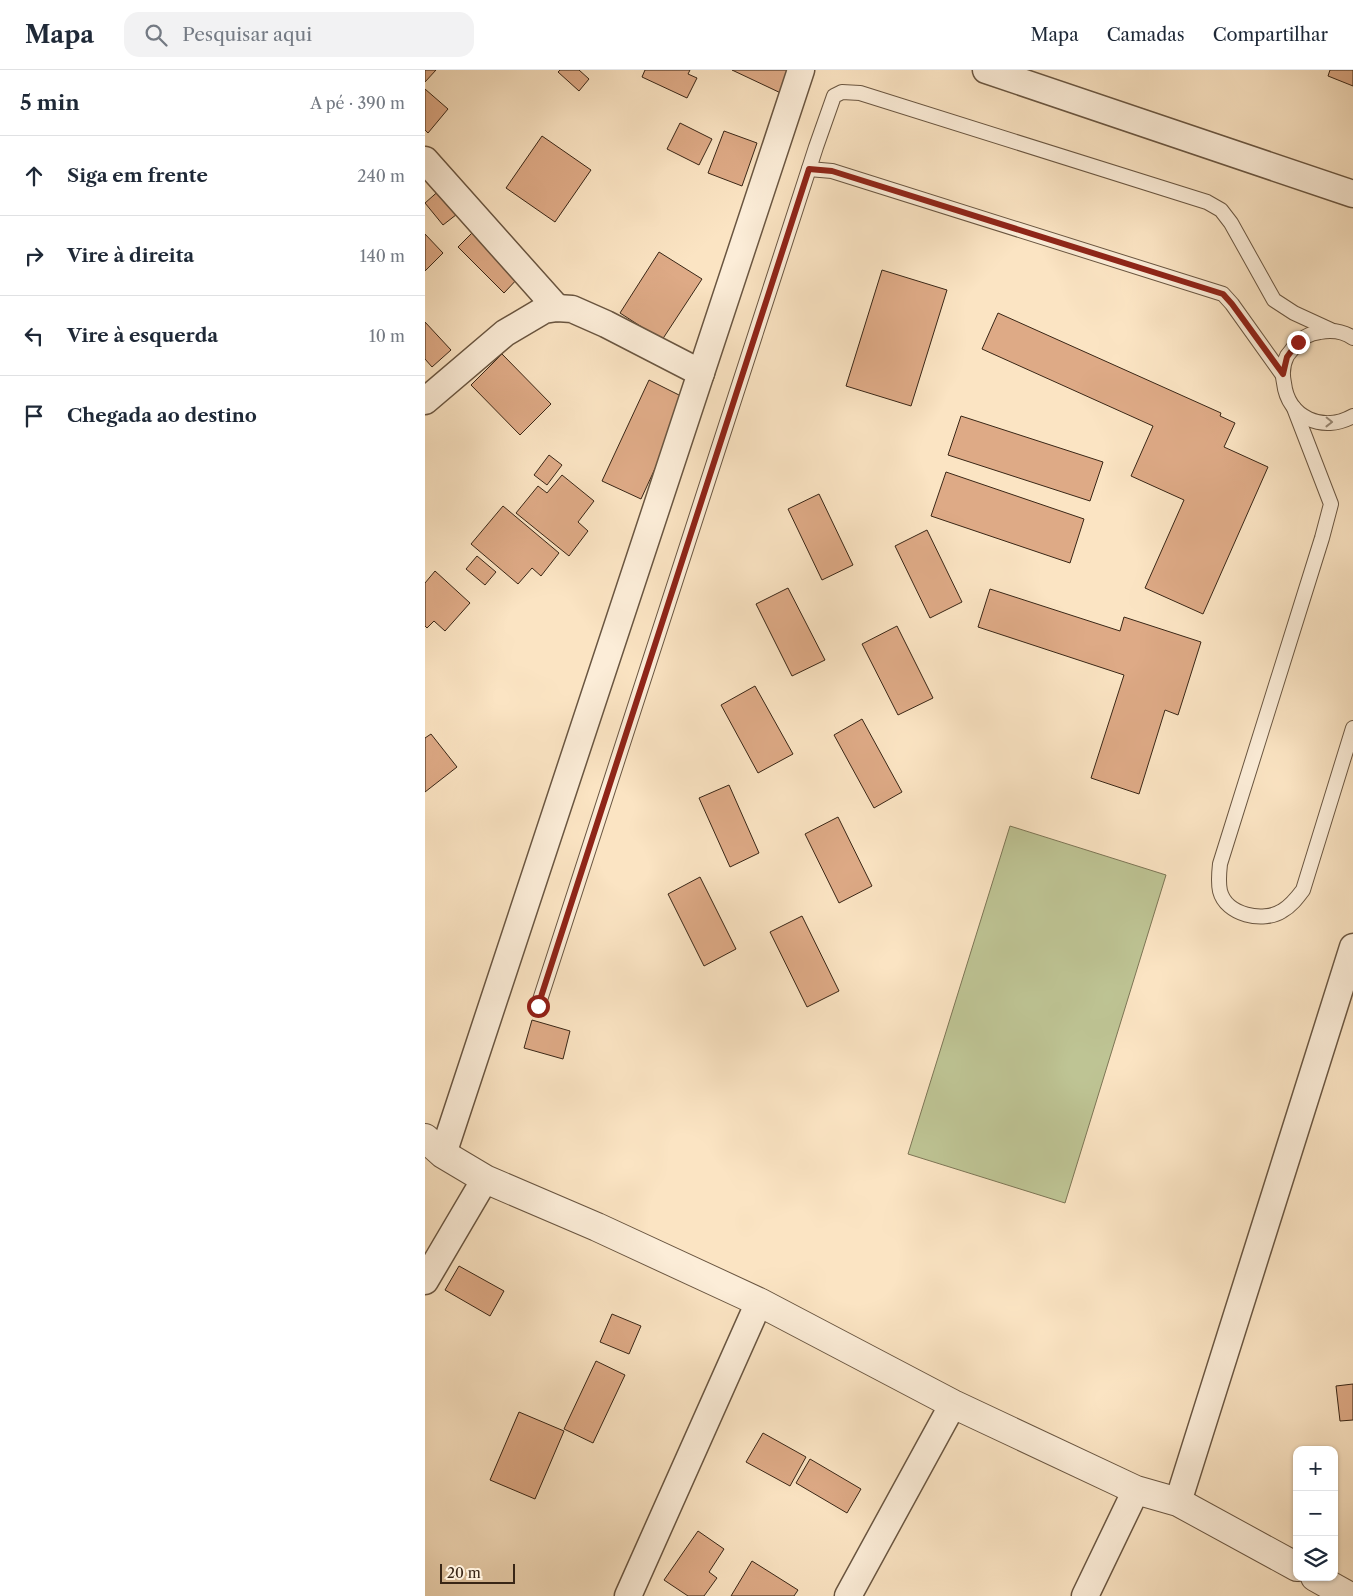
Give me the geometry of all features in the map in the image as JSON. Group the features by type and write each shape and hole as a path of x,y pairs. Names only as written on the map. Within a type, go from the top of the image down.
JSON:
{"street":[{"path":"801,70 701,373 434,1146 485,1178 597,1227 759,1302 953,1404 1137,1490 1178,1502 1293,1565"},
{"path":"986,70 1353,194"},
{"path":"425,160 557,308"},
{"path":"425,401 505,333 544,310 557,308 572,309 606,324 701,373"},
{"path":"1178,1502 1353,947"},
{"path":"425,1281 485,1178"},
{"path":"628,1596 759,1302"},
{"path":"848,1596 953,1404"},
{"path":"1085,1596 1137,1490"},
{"path":"1322,1581 1349,1596"}],"lane":[{"path":"538,1006 834,96 842,92 869,96 1214,205 1221,210 1231,223 1274,300 1294,313 1331,330 1351,335"},
{"path":"809,169 842,174 1223,294 1283,374"},
{"path":"1331,330 1313,333 1298,342 1287,357 1283,374 1285,392 1294,408 1331,504 1220,864 1220,891 1228,905 1250,916 1271,916 1282,912 1303,890 1353,728"},
{"path":"1294,408 1308,419 1325,424 1343,422 1353,416"}],"green space":[{"path":"1010,826 1166,875 1065,1203 908,1154"}],"building":[{"path":"425,70 436,70 425,82"},
{"path":"560,70 579,70 589,79 579,91 558,72"},
{"path":"645,70 690,70 688,74 697,78 687,98 642,77"},
{"path":"732,70 789,70 785,95"},
{"path":"1330,70 1353,70 1353,86 1328,76"},
{"path":"425,89 448,109 428,133 425,130"},
{"path":"680,123 712,139 699,165 667,149"},
{"path":"724,131 757,143 742,186 708,173"},
{"path":"542,136 591,170 555,222 506,188"},
{"path":"442,188 461,211 443,225 425,203"},
{"path":"475,230 520,276 504,293 458,247"},
{"path":"425,234 443,253 425,271"},
{"path":"659,252 702,279 662,340 620,313"},
{"path":"882,270 947,290 911,406 846,386"},
{"path":"998,313 1221,413 1220,416 1235,423 1224,447 1268,467 1203,614 1145,588 1184,500 1131,476 1153,426 982,349"},
{"path":"425,322 451,350 432,367 425,359"},
{"path":"502,354 551,404 520,435 471,385"},
{"path":"649,380 687,399 641,499 602,481"},
{"path":"961,416 1103,462 1090,501 948,455"},
{"path":"549,455 562,465 547,485 534,475"},
{"path":"946,472 1084,519 1070,563 931,516"},
{"path":"562,475 594,501 578,522 588,531 569,556 516,513 538,486 547,493"},
{"path":"819,494 853,565 822,580 788,509"},
{"path":"503,506 559,553 541,576 532,568 518,584 471,544"},
{"path":"927,530 962,602 930,618 895,546"},
{"path":"477,556 496,572 485,585 466,569"},
{"path":"435,571 470,603 445,631 434,621 427,628 425,626 425,583"},
{"path":"788,588 825,660 792,676 756,604"},
{"path":"990,589 1120,631 1124,617 1201,642 1178,715 1165,710 1139,794 1091,778 1124,675 978,627"},
{"path":"897,626 933,698 898,715 862,644"},
{"path":"755,686 793,754 758,773 721,705"},
{"path":"862,719 902,792 874,808 834,735"},
{"path":"431,734 457,767 425,792 425,738"},
{"path":"729,785 759,853 730,867 699,798"},
{"path":"838,817 872,886 839,903 805,834"},
{"path":"700,877 736,949 704,966 668,894"},
{"path":"802,916 839,991 807,1007 770,932"},
{"path":"532,1020 570,1031 563,1059 524,1048"},
{"path":"459,1266 504,1291 490,1316 445,1290"},
{"path":"612,1314 641,1326 629,1354 600,1342"},
{"path":"596,1361 625,1375 593,1443 564,1429"},
{"path":"1353,1384 1353,1420 1340,1421 1336,1386"},
{"path":"519,1412 564,1431 535,1499 490,1480"},
{"path":"763,1433 806,1457 790,1486 746,1462"},
{"path":"810,1459 861,1489 847,1513 796,1483"},
{"path":"698,1531 724,1549 709,1572 717,1578 704,1596 688,1596 664,1580"},
{"path":"752,1561 798,1590 794,1596 731,1596"}],"route":[{"path":"538,1006 809,169 832,171 1223,294 1283,374 1287,357 1298,342"}]}
